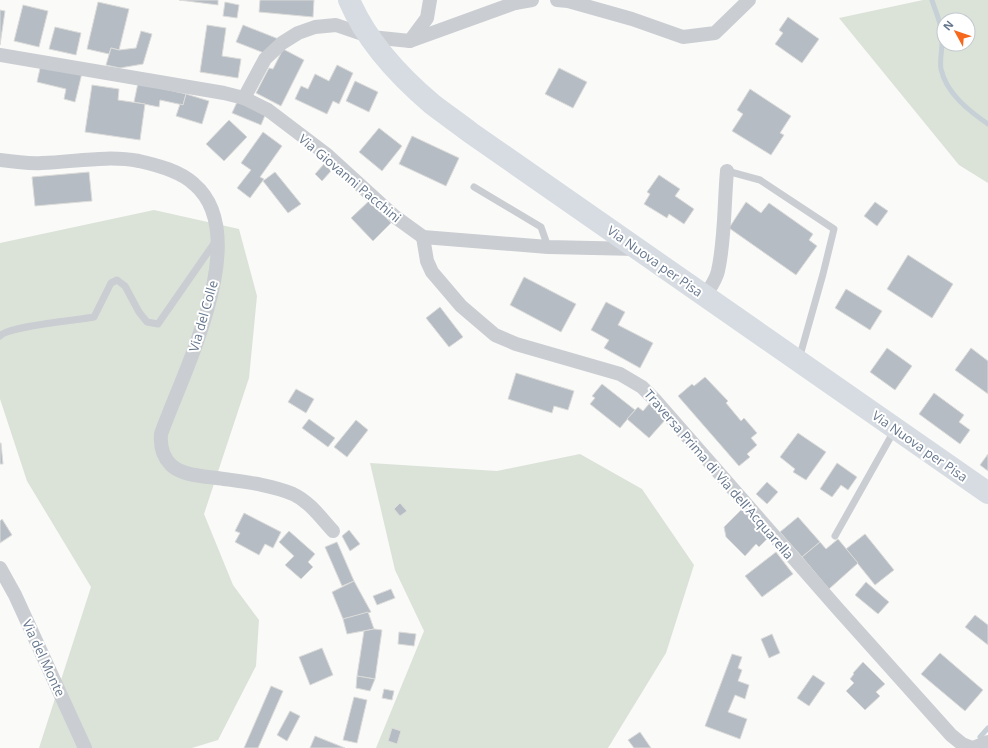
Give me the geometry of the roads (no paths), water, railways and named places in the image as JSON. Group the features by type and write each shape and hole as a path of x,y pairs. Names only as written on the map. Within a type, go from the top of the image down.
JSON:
{"main road":[{"name":"Via Nuova per Pisa","path":"348,0 361,23 396,70 432,104 471,133 988,493"}],"street":[{"path":"410,41 427,18 430,0"},
{"path":"244,98 265,59 282,43 298,33 336,25 371,37 410,41 516,2 532,0"},
{"path":"557,0 568,1 632,19 683,37 715,34 748,0"},
{"name":"Via Giovanni Pacchini","path":"0,56 29,59 224,93 244,98 268,110 326,154 394,216 423,237"},
{"name":"Via del Colle","path":"0,160 40,163 122,159 139,161 166,169 190,181 200,190 214,217 218,257 211,295 197,343 161,434 160,444 163,452 172,466 189,473 271,488 293,494 308,503 333,531"},
{"path":"705,296 718,272 726,171"},
{"path":"423,237 548,247 637,249"},
{"name":"Traversa Prima di Via dell'Acquarella","path":"423,237 427,262 432,272 461,306 495,335 516,344 620,374 642,387 656,401 838,609 951,734 962,744 973,748 988,742"},
{"name":"Via del Monte","path":"0,568 15,595 86,748"}],"lane":[{"path":"726,171 760,180 834,229 823,274 798,361"},
{"path":"474,187 541,227 548,247"},
{"path":"0,336 2,333 18,328 94,317 111,283 117,280 125,286 139,312 147,322 158,324 217,239"},
{"path":"835,536 895,429"}],"waterway":[{"path":"932,0 942,32 941,69 944,78 953,94 959,101 988,124"},
{"path":"980,737 988,728"}]}
